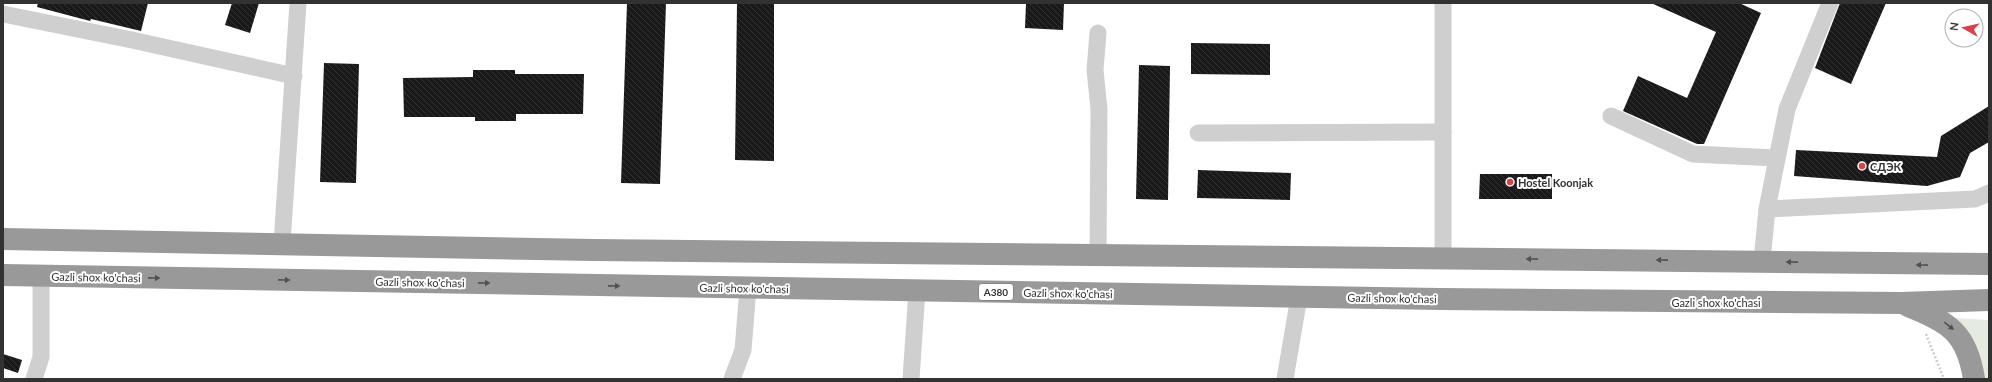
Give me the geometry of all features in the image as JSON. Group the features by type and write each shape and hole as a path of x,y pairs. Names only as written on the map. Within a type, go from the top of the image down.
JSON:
{"highway":[{"path":"3,239 594,250 1762,261 1929,265 1989,264"},
{"path":"1955,264 1989,252"},
{"name":"Gazli shox ko'chasi","path":"3,275 1299,297 1901,303 1989,300"},
{"path":"1901,303 1932,315 1951,327 1964,344 1970,360 1974,379"}],"street":[{"path":"282,243 298,3"},
{"path":"1443,3 1443,258"},
{"path":"1762,261 1767,209 1787,108 1830,3"},
{"path":"3,14 132,40 294,76"},
{"path":"1098,33 1096,70 1099,109 1098,255"},
{"path":"1611,116 1693,154 1776,158"},
{"path":"1198,133 1443,132"},
{"path":"1767,209 1976,199 1989,193"},
{"path":"34,379 41,357 41,276"},
{"path":"732,379 743,350 748,288"},
{"path":"911,379 917,290"},
{"path":"1284,379 1299,297"}],"path":[{"path":"1924,328 1935,360 1944,379"}],"shaded area":[{"path":"1954,318 1989,320 1989,376 1987,379 1983,379"}],"building":[{"path":"38,3 148,3 141,31 91,19 90,21 37,7"},
{"path":"232,3 259,3 250,33 225,25"},
{"path":"627,3 666,3 660,184 621,183"},
{"path":"737,3 774,3 774,161 735,160"},
{"path":"1026,3 1064,3 1063,30 1025,28"},
{"path":"1651,3 1739,3 1761,13 1704,144 1697,144 1623,111 1638,76 1687,98 1716,32"},
{"path":"1840,3 1886,3 1851,84 1815,68"},
{"path":"1191,43 1270,44 1270,75 1191,74"},
{"path":"324,63 359,64 356,183 320,182"},
{"path":"1139,65 1170,66 1168,200 1136,199"},
{"path":"473,70 515,70 515,74 584,74 583,114 516,114 516,121 475,121 475,117 404,117 403,78 473,77"},
{"path":"1989,106 1989,142 1970,153 1960,177 1927,186 1794,176 1796,150 1937,157 1941,136"},
{"path":"1198,170 1291,173 1290,200 1197,198"},
{"path":"1480,174 1552,174 1552,199 1479,199"},
{"path":"3,354 22,360 18,373 3,368"}],"place":[{"name":"СДЭК","path":"1862,166"},
{"name":"Hostel Koonjak","path":"1510,182"}]}
